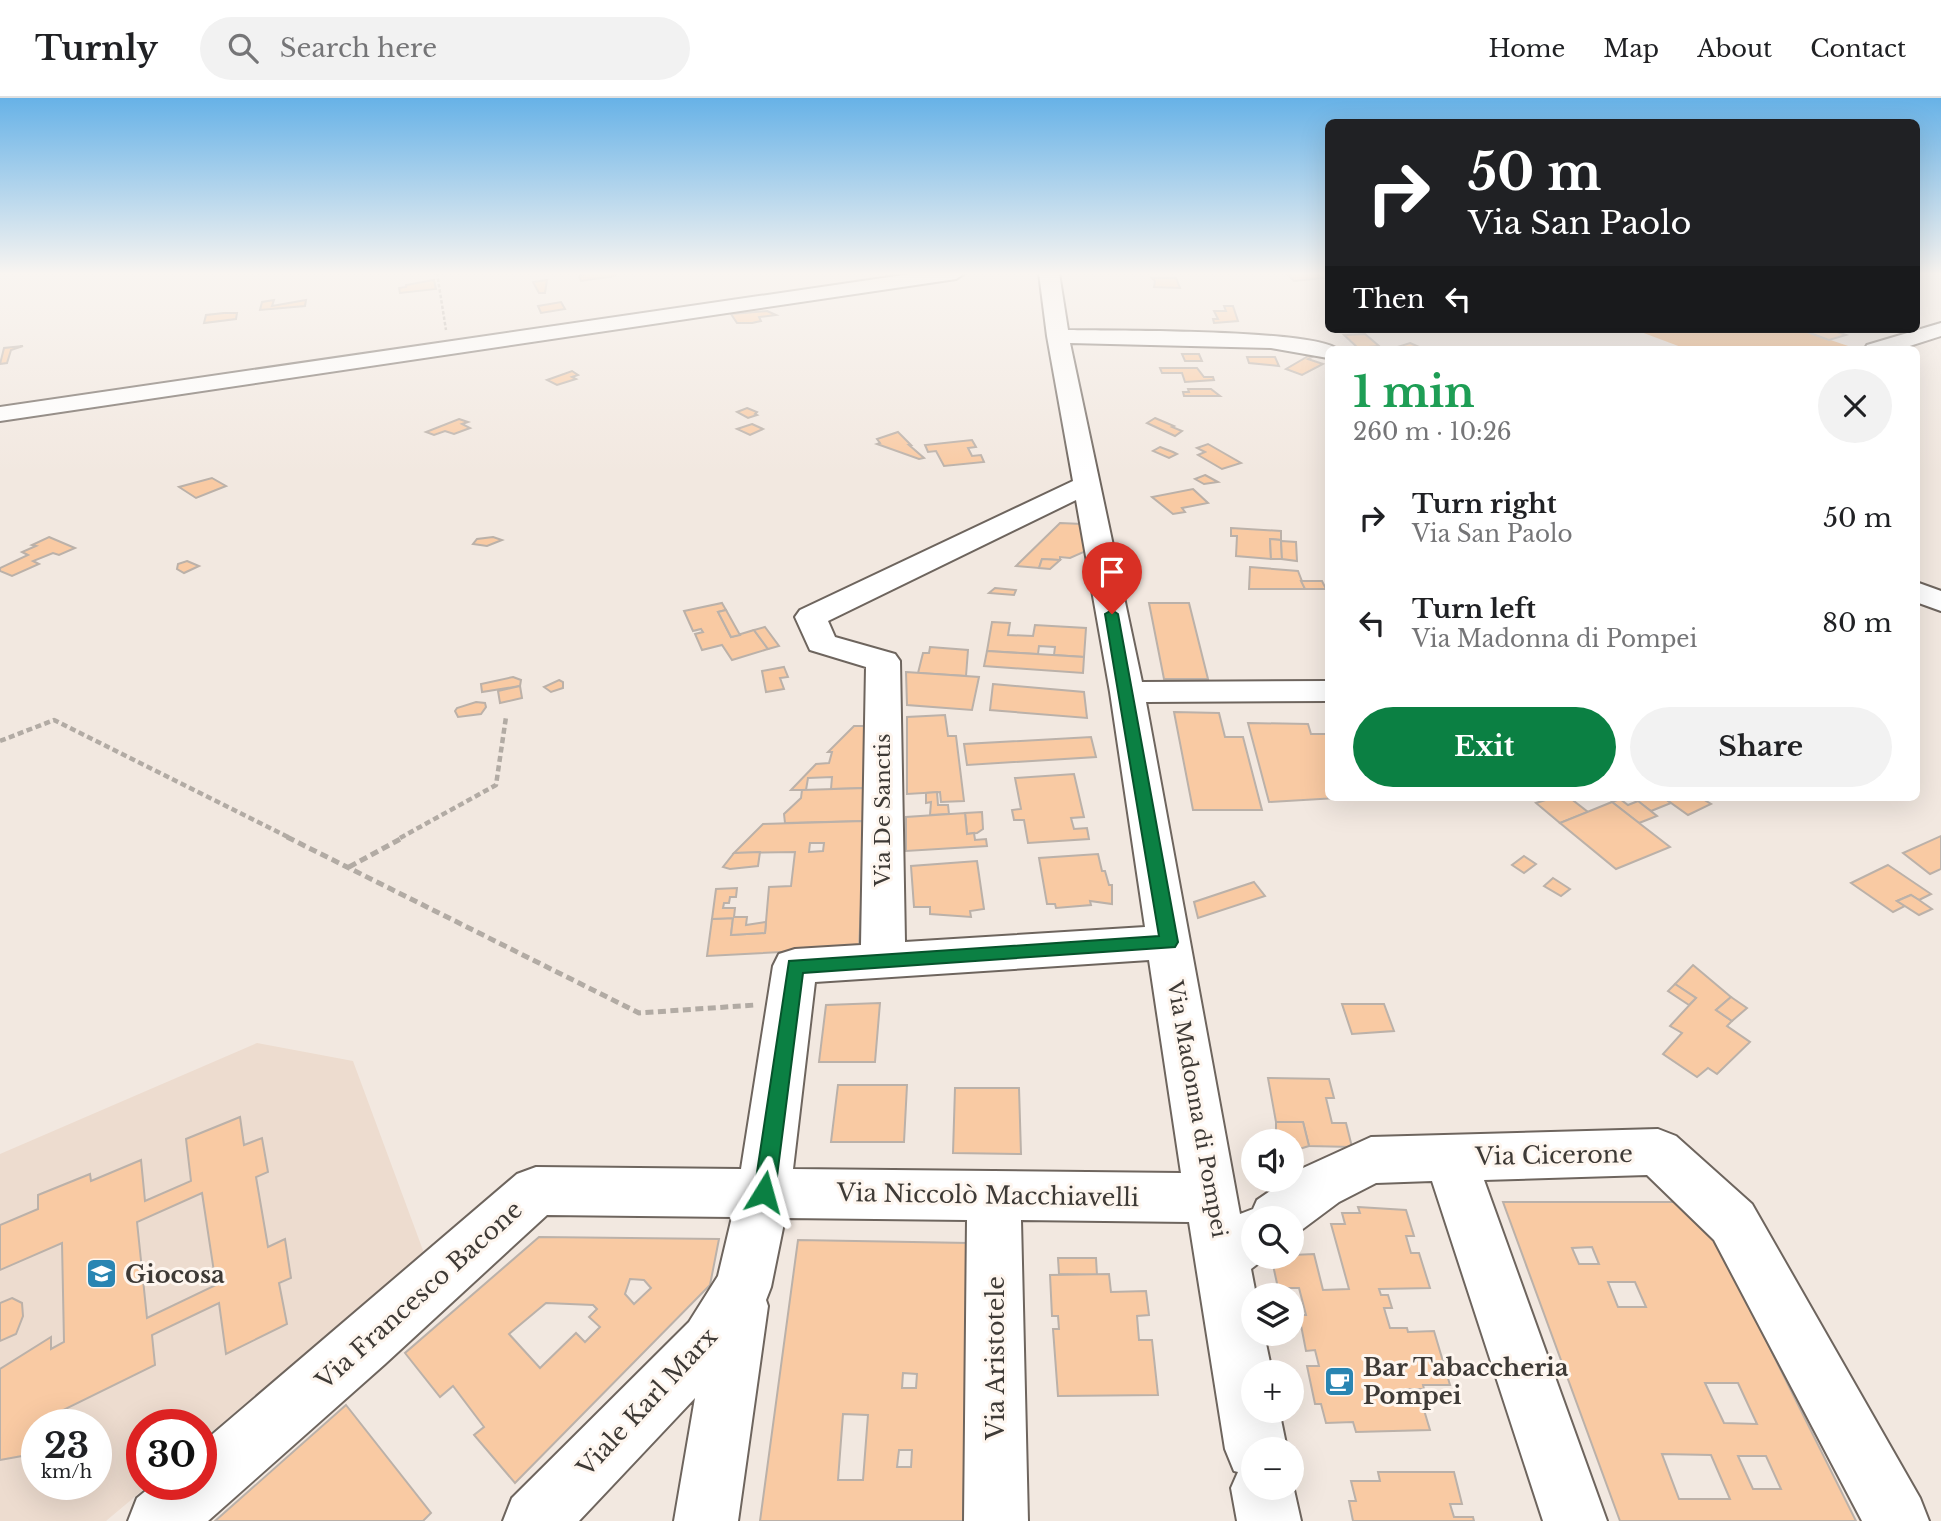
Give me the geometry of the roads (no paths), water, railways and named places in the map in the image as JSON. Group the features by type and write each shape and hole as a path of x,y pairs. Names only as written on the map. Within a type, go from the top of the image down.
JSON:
{"street":[{"path":"0,414 503,339"},
{"name":"Via Madonna di Pompei","path":"1059,339 1127,692 1211,1198 1238,1246 1255,1437"},
{"path":"1180,339 1272,342 1325,351"},
{"path":"1888,346 1908,339"},
{"name":"Via De Sanctis","path":"883,960 883,661 821,643 811,617 1087,484"},
{"path":"1920,593 1941,602"},
{"path":"1127,692 1325,691"},
{"path":"883,960 1169,942"},
{"name":"Viale Karl Marx","path":"535,1521 709,1342 743,1287 764,1192 795,966 883,960"},
{"name":"Via Cicerone","path":"1292,1206 1321,1185 1371,1160 1658,1152 1733,1222 1897,1521"},
{"path":"1450,1158 1575,1521"},
{"name":"Via Francesco Bacone","path":"160,1521 355,1353 536,1191 764,1192"},
{"name":"Via Niccolò Macchiavelli","path":"764,1192 1211,1198"},
{"name":"Via Aristotele","path":"994,1195 996,1521"},
{"path":"706,1521 743,1287"},
{"path":"1265,1500 1269,1521"}],"place":[{"name":"Giocosa","path":"102,1274"},
{"name":"Bar Tabaccheria Pompei","path":"1340,1381"}]}
